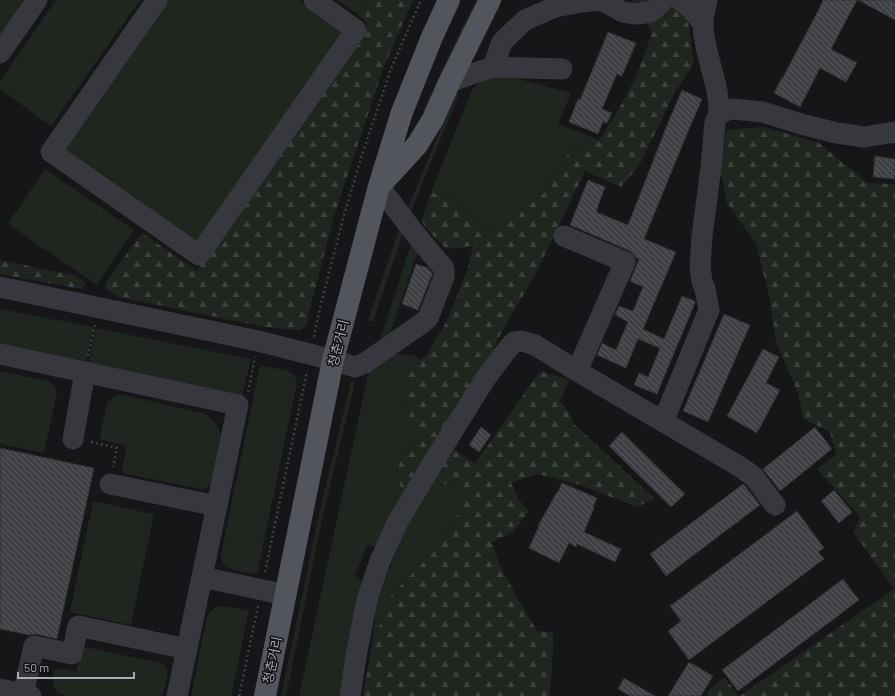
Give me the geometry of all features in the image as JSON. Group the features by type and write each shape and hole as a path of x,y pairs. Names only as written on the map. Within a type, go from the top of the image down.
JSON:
{"main road":[{"name":"청춘거리","path":"265,696 333,360 379,186 402,112 432,37 449,0"},
{"path":"379,186 417,145 433,119 449,82 490,0"}],"street":[{"path":"0,53 37,0"},
{"path":"157,0 51,152 199,255 356,30 314,0"},
{"path":"493,67 502,42 524,20 555,7 601,0 623,12 636,14 650,12 663,0"},
{"path":"680,0 694,12 703,24"},
{"path":"663,422 709,310 700,267 702,236 715,122 719,114 720,103 705,43 703,24 707,0"},
{"path":"449,82 493,67 562,69"},
{"path":"719,114 734,109 763,112 837,133 864,137 895,132"},
{"path":"0,287 258,341 355,367 365,363 428,318 444,277 444,268 411,229 379,186"},
{"path":"564,236 625,262 577,371"},
{"path":"350,696 367,600 380,561 397,523 485,380 514,342 522,341 536,345 577,371 742,468 754,477 775,505"},
{"path":"0,354 238,405 177,696"},
{"path":"73,439 85,372"},
{"path":"110,484 217,506"},
{"path":"202,577 286,595"},
{"path":"0,690 27,695 34,646 72,654 78,626 187,649"}],"path":[{"path":"85,372 99,308"},
{"path":"238,405 246,400 258,341"},
{"path":"73,439 117,448 110,484"}],"green space":[{"path":"0,0 33,0 0,47"},
{"path":"56,0 140,0 51,126 0,89 0,81"},
{"path":"166,0 299,0 347,33 197,247 60,151"},
{"path":"337,0 367,0 358,14"},
{"path":"367,0 413,0 383,69 335,213 306,326 300,330 265,327 119,297 105,288 107,281 142,233 197,271 366,28 367,23 358,14"},
{"path":"477,0 484,0 425,114 423,112 425,107 464,23"},
{"path":"632,0 678,0 689,26 694,64 675,92 640,164 621,187 585,171 535,275 500,335 487,364 407,494 398,483 399,465 416,434 404,400 410,372 427,355 450,314 468,268 473,246 447,249 434,237 421,221 431,192 457,201 478,224 497,231 544,193 570,151 599,140 617,112 636,77 652,33"},
{"path":"502,74 571,93 558,124 599,140 570,151 544,193 497,231 478,224 457,201 431,192 472,90 484,77"},
{"path":"456,92 459,94 411,211 407,210"},
{"path":"764,127 819,143 868,183 895,184 895,696 740,696 894,589 853,532 860,517 817,469 836,455 830,432 804,419 798,393 776,342 769,295 756,244 727,203 720,167 726,130"},
{"path":"45,169 134,230 97,285 8,224"},
{"path":"401,223 405,228 373,322 368,321"},
{"path":"413,238 419,248 387,342 377,349"},
{"path":"0,260 72,275 83,280 86,285 81,289 0,274"},
{"path":"0,309 94,327 85,365 0,348"},
{"path":"96,328 251,359 242,397 88,366"},
{"path":"395,354 413,355 421,360 410,372 404,400 416,434 399,465 407,494 377,547 367,545 355,576 364,583 344,696 299,696 369,370"},
{"path":"260,365 288,371 295,376 297,383 257,574 241,572 228,568 223,562 221,554"},
{"path":"0,371 47,381 55,387 57,393 44,453 0,444"},
{"path":"540,371 569,380 560,401 568,411 574,424 655,499 636,507 581,485 538,474 511,483 519,500 529,511 513,532 492,542 499,564 537,631 553,632 552,670 549,695 363,696 372,645 391,596 441,543 460,511 460,487 430,481 451,447 475,464"},
{"path":"351,381 355,382 321,524 286,696 281,696 317,523"},
{"path":"120,394 205,414 214,421 218,428 221,440 212,480 208,486 201,489 126,474 123,472 122,468 127,447 101,439 100,435 107,403"},
{"path":"430,481 460,487 460,511 441,543 391,596 372,645 376,606 405,526"},
{"path":"93,501 154,514 131,625 70,612"},
{"path":"223,606 249,610 231,696 191,696 207,617 213,609"},
{"path":"85,647 161,663 167,669 166,683 162,696 69,696 60,694 55,689 53,683 55,670 60,669 77,671 80,651"},
{"path":"724,677 739,696 707,696 709,690"}],"building":[{"path":"823,0 857,0 831,49 857,63 846,82 820,68 800,107 774,93"},
{"path":"858,0 895,0 895,20"},
{"path":"608,32 636,43 622,76 617,74 602,109 612,113 607,123 603,122 598,134 569,122 578,99 580,100"},
{"path":"682,90 702,99 644,239 676,252 643,329 664,339 682,296 695,301 695,303 657,394 634,385 639,373 648,377 660,348 638,339 626,368 597,355 602,343 616,350 628,322 615,315 619,306 633,311 643,287 630,281 639,259 636,258 630,251 570,225 588,180 605,187 596,212 628,225"},
{"path":"875,156 895,159 895,179 873,177"},
{"path":"416,264 428,268 432,273 418,310 402,304"},
{"path":"724,314 750,325 708,422 683,411"},
{"path":"763,349 779,357 766,383 780,390 757,433 727,416"},
{"path":"481,427 491,435 479,452 469,445"},
{"path":"815,427 832,449 780,491 763,469"},
{"path":"622,432 685,494 671,507 609,446"},
{"path":"0,448 94,468 57,639 36,634 29,635 0,629"},
{"path":"562,483 597,498 584,532 621,549 615,562 577,544 576,547 569,543 559,563 529,548 538,526"},
{"path":"743,484 760,505 666,576 650,554"},
{"path":"834,490 852,512 839,523 821,501"},
{"path":"797,511 824,548 818,552 824,559 689,660 668,631 681,621 670,606"},
{"path":"843,579 859,600 738,691 722,670"},
{"path":"689,662 713,676 701,696 668,696"},
{"path":"624,678 655,696 630,696 618,689"}]}
